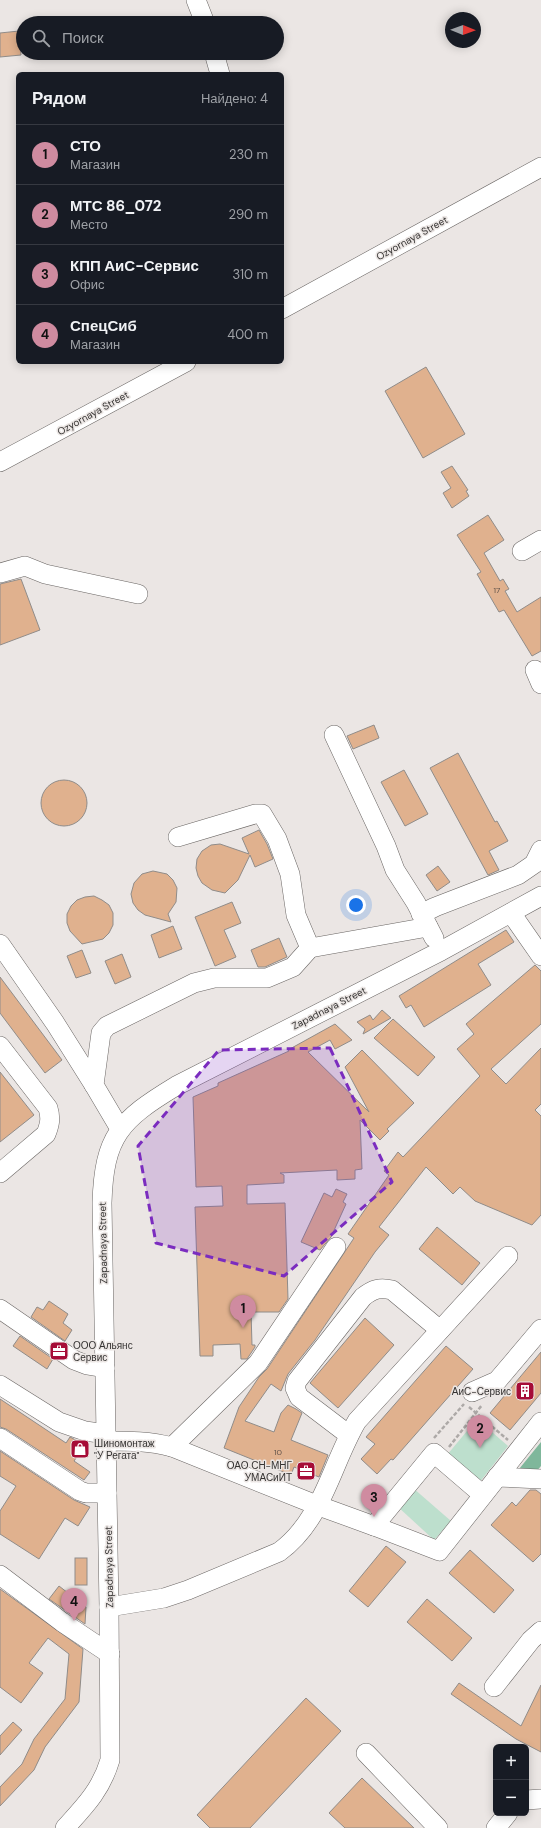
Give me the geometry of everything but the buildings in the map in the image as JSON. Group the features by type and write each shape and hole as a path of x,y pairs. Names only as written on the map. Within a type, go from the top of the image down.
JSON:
{"street":[{"path":"196,0 202,16"},
{"path":"216,60 219,72"},
{"name":"Ozyornaya Street","path":"284,309 541,167"},
{"name":"Ozyornaya Street","path":"0,462 182,364"},
{"path":"522,551 541,540"},
{"path":"0,573 25,566 45,574 138,594"},
{"path":"334,736 386,846 395,870 425,921 440,951"},
{"path":"178,837 255,814 262,814 277,839 290,874 296,914 310,948"},
{"path":"94,1085 101,1033 107,1026 194,983 214,978 267,978 293,967 310,948 425,921 435,906 518,875 534,864 541,850"},
{"name":"Zapadnaya Street","path":"65,1828 97,1791 105,1777 110,1760 110,1654 103,1185 105,1164 109,1147 120,1129 140,1110 176,1086 440,951 541,896"},
{"path":"511,913 541,956"},
{"path":"0,944 55,1023 120,1129"},
{"path":"0,1046 48,1108 51,1116 50,1126 46,1134 0,1173"},
{"path":"172,1447 258,1363 336,1247"},
{"path":"109,1607 164,1598 188,1590 279,1552 292,1542 304,1529 318,1506 349,1435 357,1421 508,1256"},
{"path":"349,1435 299,1397 295,1388 297,1381 363,1296 373,1289 383,1288 392,1290 440,1330"},
{"path":"0,1309 74,1360 87,1365 105,1368"},
{"path":"479,1396 497,1381 541,1329"},
{"path":"0,1385 59,1422 106,1437 157,1443 172,1447 318,1506 438,1550 541,1422"},
{"path":"0,1438 80,1491 86,1493 107,1493"},
{"path":"374,1526 437,1455 483,1495"},
{"path":"497,1477 541,1478"},
{"path":"0,1575 62,1622 110,1654"},
{"path":"494,1687 531,1640 541,1632"},
{"path":"366,1753 438,1828"},
{"path":"529,1800 541,1799"},
{"path":"496,1828 506,1816"}],"path":[{"path":"479,1396 476,1413 437,1455 427,1446 465,1403 476,1413 519,1449"}],"highlighted area":[{"path":"330,1048 392,1182 284,1276 156,1243 138,1146 219,1050"}],"green space":[{"path":"477,1419 508,1446 479,1483 447,1455"},
{"path":"541,1442 541,1466 535,1473 515,1474"},
{"path":"413,1488 451,1521 434,1540 397,1506"}],"place":[{"name":"СТО","path":"243,1328"},
{"name":"ООО Альянс Сервис","path":"59,1351"},
{"name":"АиС-Сервис","path":"525,1391"},
{"name":"МТС 86_072","path":"480,1448"},
{"name":"Шиномонтаж \"У Регата\"","path":"80,1449"},
{"name":"ОАО СН-МНГ УМАСиИТ","path":"306,1471"},
{"name":"КПП АиС-Сервис","path":"374,1517"},
{"name":"СпецСиб","path":"74,1621"}]}
